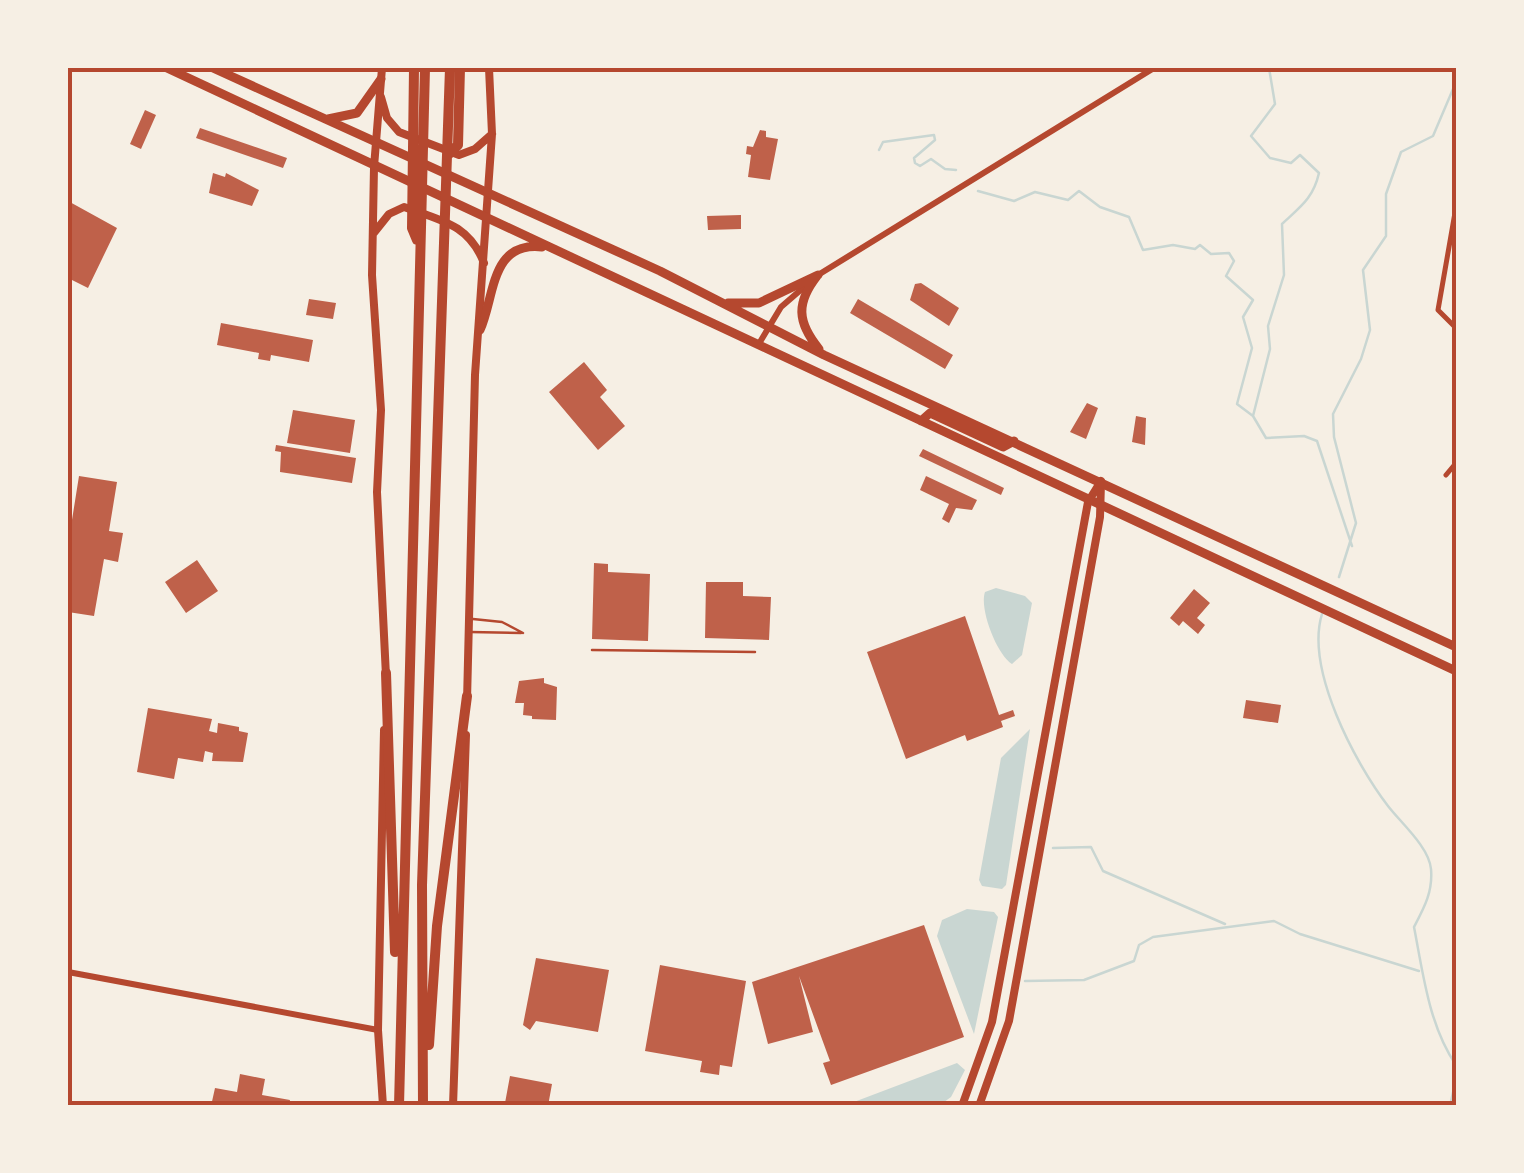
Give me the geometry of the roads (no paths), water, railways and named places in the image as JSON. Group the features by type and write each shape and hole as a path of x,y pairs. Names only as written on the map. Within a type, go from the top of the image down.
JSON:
{"highway":[{"path":"414,68 419,114"},
{"path":"399,1106 420,246 416,230 419,114 425,68"},
{"path":"424,1106 422,885 450,68"},
{"path":"447,156 458,144 460,68"},
{"path":"386,673 393,936 400,977"},
{"path":"424,1106 437,926 467,696"}],"main road":[{"path":"167,68 488,221 760,342 1088,502 1456,671"},
{"path":"213,68 375,140 721,302 824,355 1456,647"},
{"path":"454,1106 468,619 490,194 489,68"},
{"path":"327,119 357,113 382,73"},
{"path":"382,73 372,235 380,410 382,654 386,673 378,1030 383,1106"},
{"path":"380,92 387,118 399,132 458,155 475,149 492,134"},
{"path":"372,235 389,214 404,207 460,228 477,244 485,267"},
{"path":"480,330 501,263 520,248 548,248"},
{"path":"721,302 759,303 818,275"},
{"path":"818,275 802,298 800,309 807,333 824,355"},
{"path":"921,421 930,413 1004,447 1014,441"},
{"path":"962,1106 984,1051 1088,502 1102,481"},
{"path":"979,1106 999,1055 1031,902 1101,508 1102,481"},
{"path":"1060,656 1074,659"},
{"path":"1049,717 1063,719"},
{"path":"1014,899 1031,902"},
{"path":"984,1051 999,1055"}],"street":[{"path":"760,342 788,299 818,275 1154,68"},
{"path":"1456,206 1438,310 1456,328"},
{"path":"1446,475 1456,463"},
{"path":"68,972 378,1030"}],"lane":[{"path":"468,619 502,622 523,632 468,632"},
{"path":"592,650 756,652"}],"waterway":[{"path":"1269,68 1275,104 1251,136 1270,158 1291,163 1300,155 1319,173 1309,196 1282,224 1284,275 1268,326 1270,349 1253,416 1266,438 1304,436 1317,441 1352,546"},
{"path":"1339,577 1356,523 1334,437 1333,414 1361,359 1370,330 1363,270 1386,236 1386,194 1401,152 1433,136 1456,82"},
{"path":"879,150 883,142 934,135 935,140 914,158 915,163 920,166 931,159 945,169 956,170"},
{"path":"978,191 1014,201 1035,192 1068,200 1079,191 1100,207 1129,217 1143,250 1173,245 1195,249 1200,245 1211,254 1229,253 1234,261 1226,276 1253,300 1243,317 1252,348 1237,404 1253,416"},
{"path":"1322,614 1320,661 1336,714 1361,766 1429,861 1429,892 1414,927 1433,1016 1456,1065"},
{"path":"1053,848 1091,847 1103,871 1225,924"},
{"path":"1025,981 1084,980 1134,961 1139,945 1153,937 1274,921 1300,934 1419,971"},
{"path":"1450,1106 1456,1079"}]}
